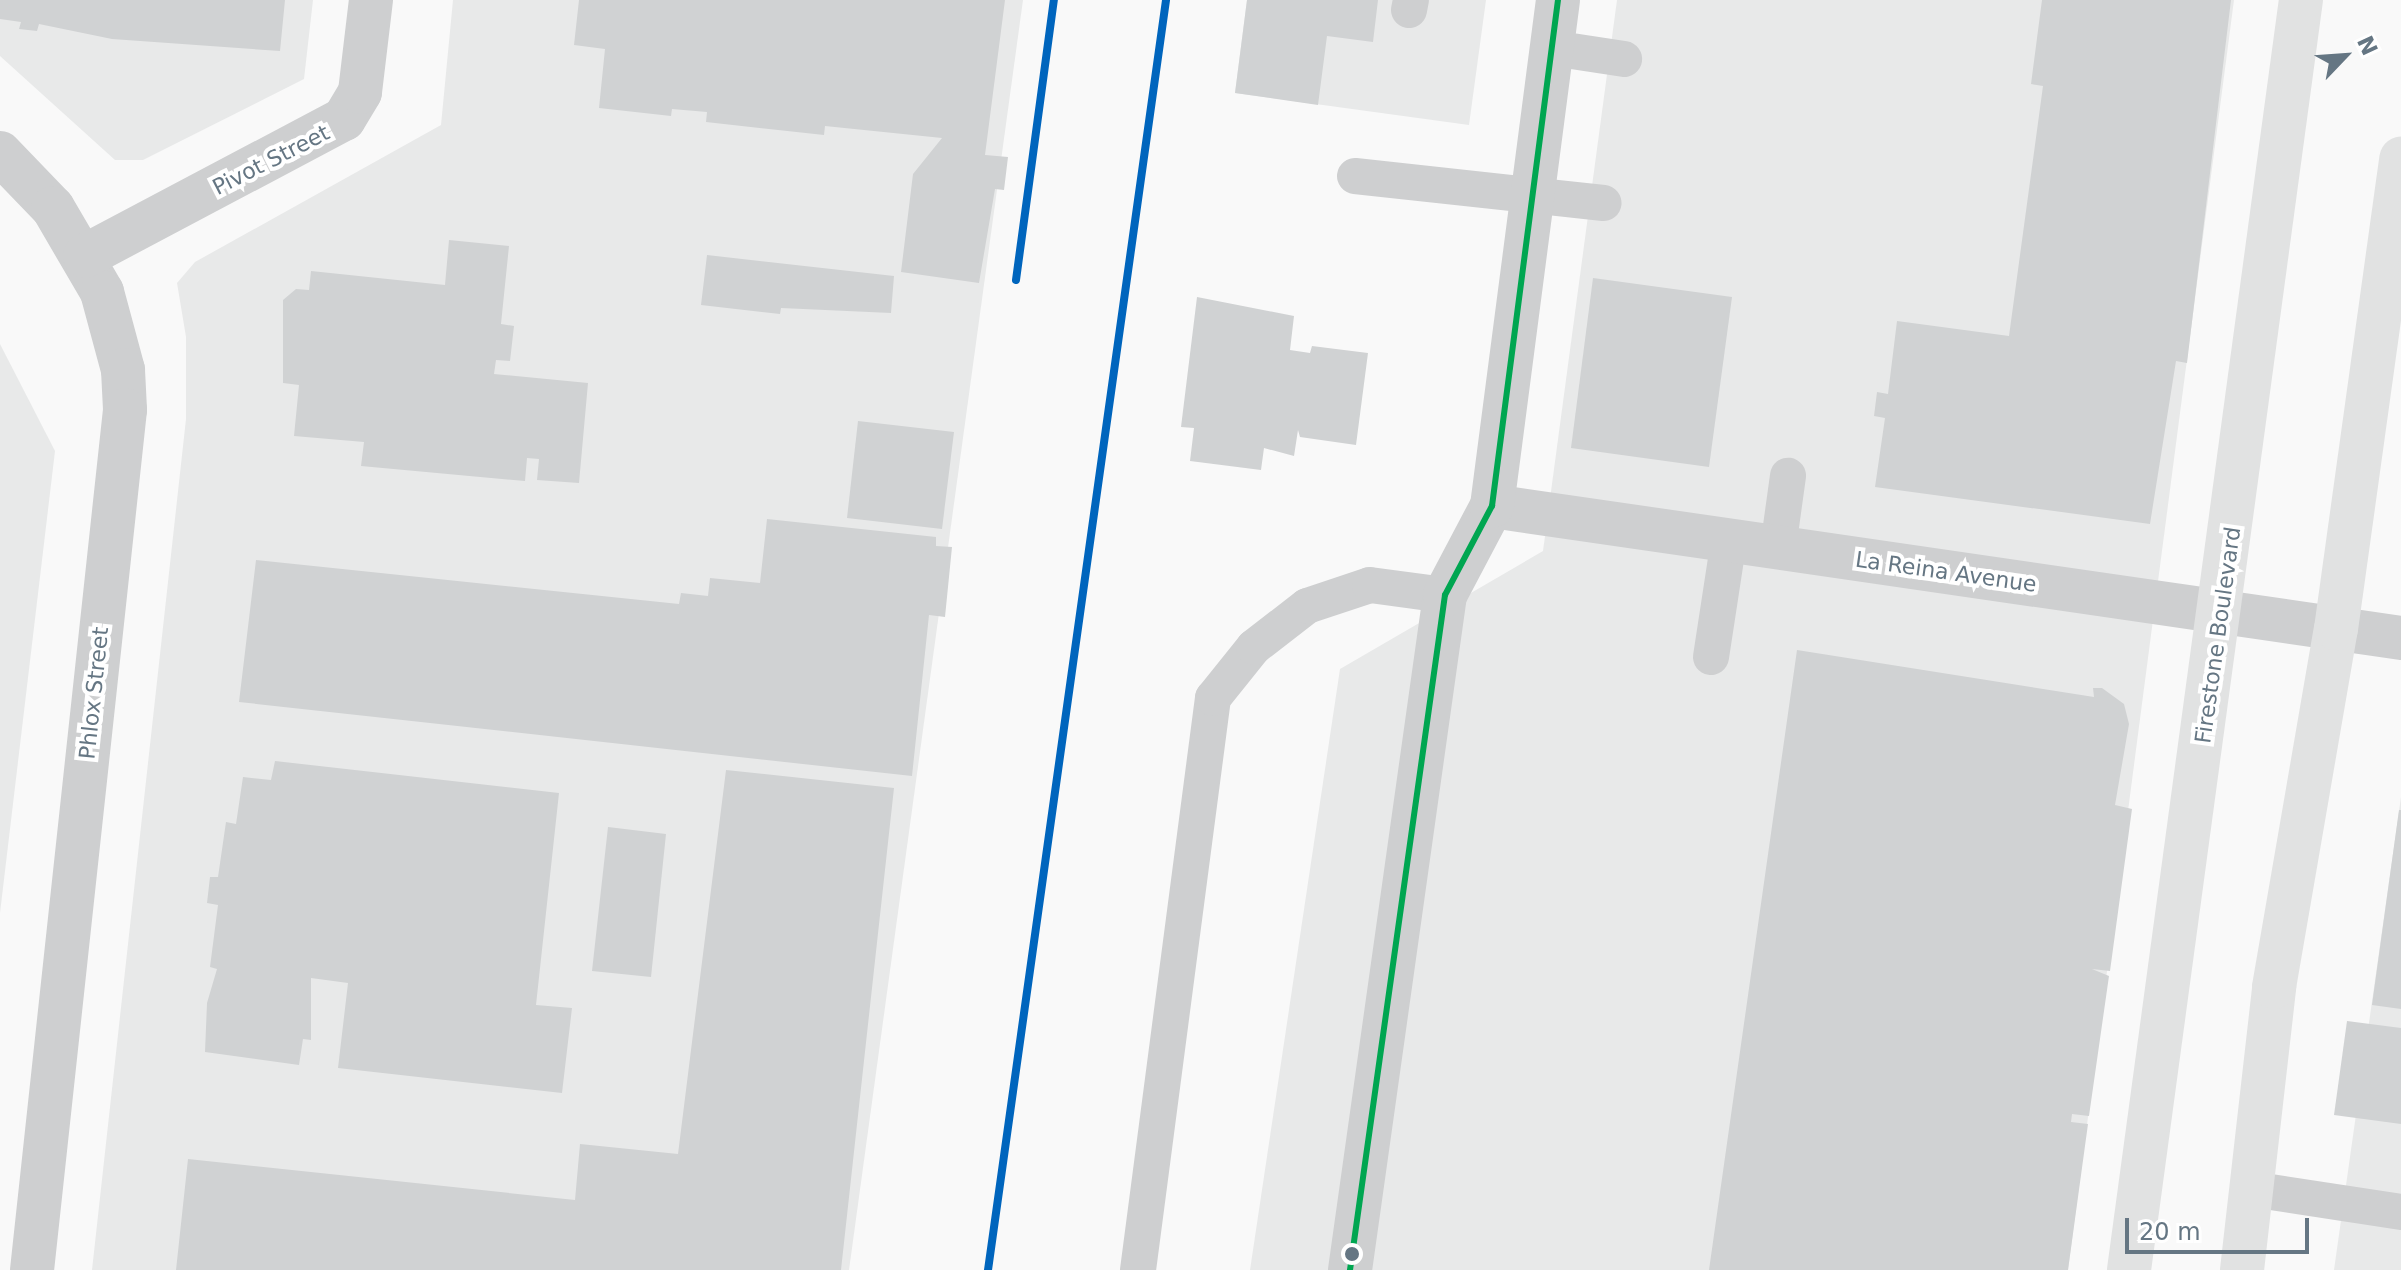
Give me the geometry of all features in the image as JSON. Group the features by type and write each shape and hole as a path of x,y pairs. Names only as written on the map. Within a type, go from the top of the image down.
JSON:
{"main road":[{"name":"Firestone Boulevard","path":"2129,1270 2222,612 2301,0"},
{"path":"2242,1270 2274,987 2336,629 2401,158"}],"street":[{"name":"Pivot Street","path":"85,256 344,119 360,92 371,0"},
{"path":"1350,1270 1445,595 1492,506 1558,0"},
{"name":"Phlox Street","path":"0,153 53,208 85,256 114,331 125,410 32,1270"},
{"name":"La Reina Avenue","path":"1492,506 2401,638"}],"lane":[{"path":"1552,48 1624,59"},
{"path":"1355,176 1604,203"},
{"path":"1778,548 1788,476"},
{"path":"1711,657 1729,540"},
{"path":"1138,1270 1213,698 1254,647 1307,606 1370,585 1445,595"},
{"path":"2251,1189 2401,1212"}],"shaded area":[{"path":"0,0 313,0 304,79 143,160 115,160 0,56"},
{"path":"453,0 1023,0 849,1270 92,1270 186,419 186,337 177,283 195,262 441,125"},
{"path":"1247,0 1486,0 1469,125 1235,93"},
{"path":"1617,0 2234,0 2068,1270 1250,1270 1340,669 1543,551"},
{"path":"0,344 55,451 0,913"},
{"path":"2401,797 2401,1270 2334,1270"}],"building":[{"path":"0,0 285,0 280,51 112,39 39,24 37,31 19,29 21,22 0,19"},
{"path":"579,0 1005,0 985,155 1008,157 1004,190 995,189 979,283 901,272 913,174 942,138 825,126 824,135 706,122 707,112 672,109 671,116 599,108 605,49 574,45"},
{"path":"1247,0 1378,0 1373,42 1327,36 1318,105 1235,93"},
{"path":"2042,0 2231,0 2187,363 2176,361 2150,524 1875,487 1885,418 1874,416 1877,392 1888,394 1897,321 2009,336 2043,86 2031,84"},
{"path":"449,240 509,246 501,324 514,326 510,361 496,360 494,374 588,383 579,483 537,480 539,459 527,458 525,481 361,466 364,442 294,436 299,385 283,383 283,300 296,289 309,290 311,271 445,285"},
{"path":"707,255 894,276 891,313 781,308 780,314 701,305"},
{"path":"1593,278 1732,297 1709,467 1571,448"},
{"path":"1197,297 1294,316 1290,350 1310,353 1312,346 1368,353 1356,445 1300,437 1298,430 1294,456 1264,448 1261,470 1190,461 1194,428 1181,427"},
{"path":"858,421 954,432 942,529 847,518"},
{"path":"767,519 936,537 936,546 952,547 945,617 929,615 912,776 239,702 256,560 679,604 681,593 708,596 710,578 760,583"},
{"path":"1797,650 2094,697 2093,688 2102,688 2124,704 2129,724 2115,805 2132,809 2110,971 2092,969 2109,976 2089,1116 2072,1114 2071,1122 2088,1124 2068,1270 1709,1270"},
{"path":"275,761 559,793 536,1005 572,1008 562,1093 338,1068 348,983 311,978 311,1040 303,1039 299,1065 205,1052 207,1003 217,969 210,967 218,905 207,903 210,877 218,877 226,822 236,824 243,777 271,780"},
{"path":"726,770 894,788 841,1270 176,1270 188,1159 575,1200 580,1144 678,1154"},
{"path":"2401,810 2401,1009 2372,1005"},
{"path":"608,827 666,834 651,977 592,971"},
{"path":"2347,1021 2401,1028 2401,1124 2334,1115"}],"transit line":[{"path":"1016,280 1054,0"},
{"path":"988,1270 1166,0"},
{"path":"1350,1270 1445,595 1492,506 1558,0"}]}
